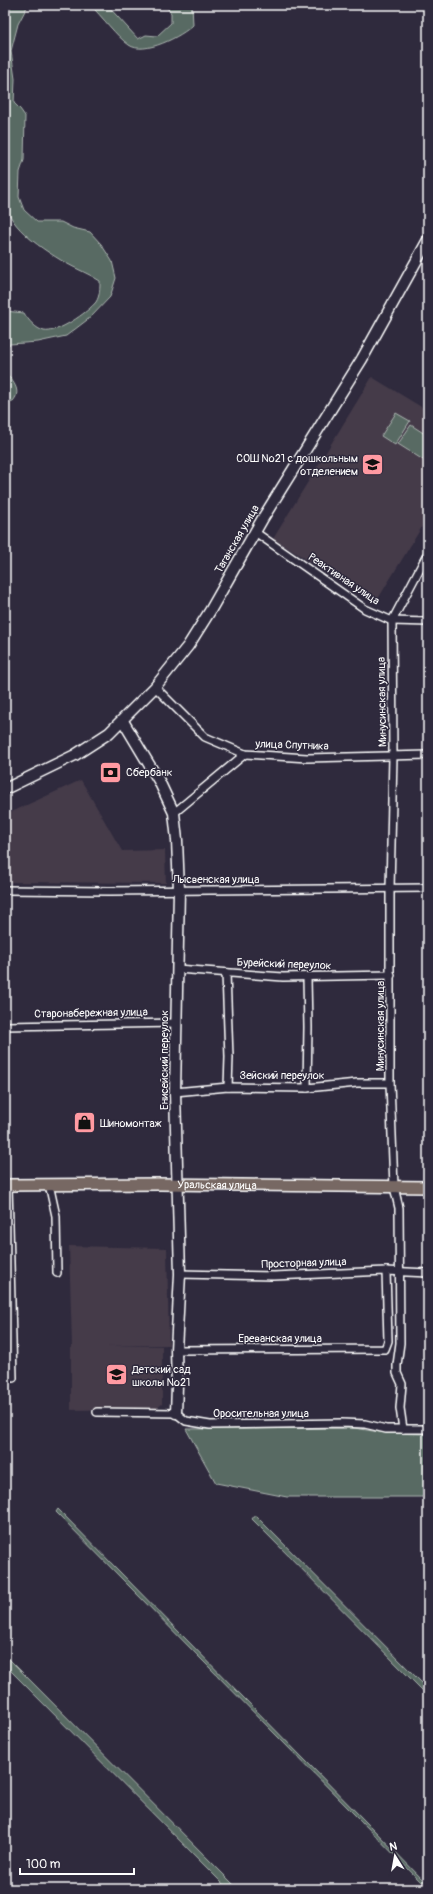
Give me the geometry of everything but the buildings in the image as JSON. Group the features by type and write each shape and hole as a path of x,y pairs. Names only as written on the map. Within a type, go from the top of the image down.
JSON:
{"main road":[{"name":"Уральская улица","path":"6,1185 179,1184 428,1187"}],"street":[{"name":"Таганская улица","path":"5,789 75,756 109,733 155,687 188,646 255,532 362,359 428,240"},
{"name":"Реактивная улица","path":"255,532 365,609 392,621 428,622"},
{"path":"392,621 428,553"},
{"name":"Минусинская улица","path":"392,621 393,756 390,889 390,1083 394,1187 399,1208 400,1343 397,1373 402,1384 400,1408 403,1429"},
{"name":"улица Спутника","path":"155,687 176,710 205,737 245,754 307,758 428,755"},
{"name":"Енисейский переулок","path":"123,720 159,781 174,814 179,890 175,1092 179,1184 180,1274 176,1350 176,1413"},
{"path":"174,814 245,754"},
{"name":"Лысвенская улица","path":"5,890 428,888"},
{"name":"Бурейский переулок","path":"178,969 226,974 240,972 307,978 391,975"},
{"path":"226,974 230,1057 228,1087"},
{"path":"307,978 307,1088"},
{"name":"Старонабережная улица","path":"5,1026 176,1023"},
{"name":"Зейский переулок","path":"175,1092 228,1087 307,1088 390,1083"},
{"path":"49,1184 56,1216 57,1272"},
{"path":"5,1378 13,1378 6,1185"},
{"name":"Просторная улица","path":"180,1274 274,1276 386,1271 428,1273"},
{"name":"Ереванская улица","path":"176,1350 385,1349 388,1341 386,1271"},
{"name":"Оросительная улица","path":"97,1412 176,1413 186,1420 210,1425 365,1424 386,1429 428,1429"}],"shaded area":[{"name":"СОШ №21 с дошкольным отделением","path":"372,377 428,411 428,517 376,602 273,539"},
{"path":"81,780 122,851 165,850 166,883 5,882 5,815"},
{"path":"69,1246 167,1248 169,1345 107,1346 162,1346 162,1404 156,1409 71,1410 72,1346"}],"green space":[{"path":"5,5 28,5 18,24 11,51 15,79 14,103 25,116 24,160 20,172 19,197 24,210 37,222 61,222 73,228 90,232 101,244 112,261 116,278 110,297 91,317 66,336 38,342 10,344 5,346 5,311 24,313 32,324 44,331 50,331 64,326 72,321 96,302 100,289 100,281 64,262 38,245 20,229 8,212 4,195 8,138 5,129"},
{"path":"90,5 107,5 138,39 146,35 157,36 171,23 171,13 165,5 192,5 193,25 172,39 153,46 136,48 129,45 119,36"},
{"path":"5,371 15,385 17,393 13,401 5,402"},
{"path":"396,413 410,421 395,445 381,436"},
{"path":"411,425 428,436 428,463 398,444"},
{"path":"354,1428 386,1433 428,1434 428,1497 287,1497 216,1483 186,1429"},
{"path":"58,1509 428,1885 428,1889 56,1512"},
{"path":"255,1515 428,1689 428,1696 252,1519"},
{"path":"5,1655 238,1889 228,1889 5,1665"}],"place":[{"name":"СОШ №21 с дошкольным отделением","path":"373,464"},
{"name":"Сбербанк","path":"111,772"},
{"name":"Шиномонтаж","path":"84,1123"},
{"name":"Детский сад школы №21","path":"116,1375"}]}
